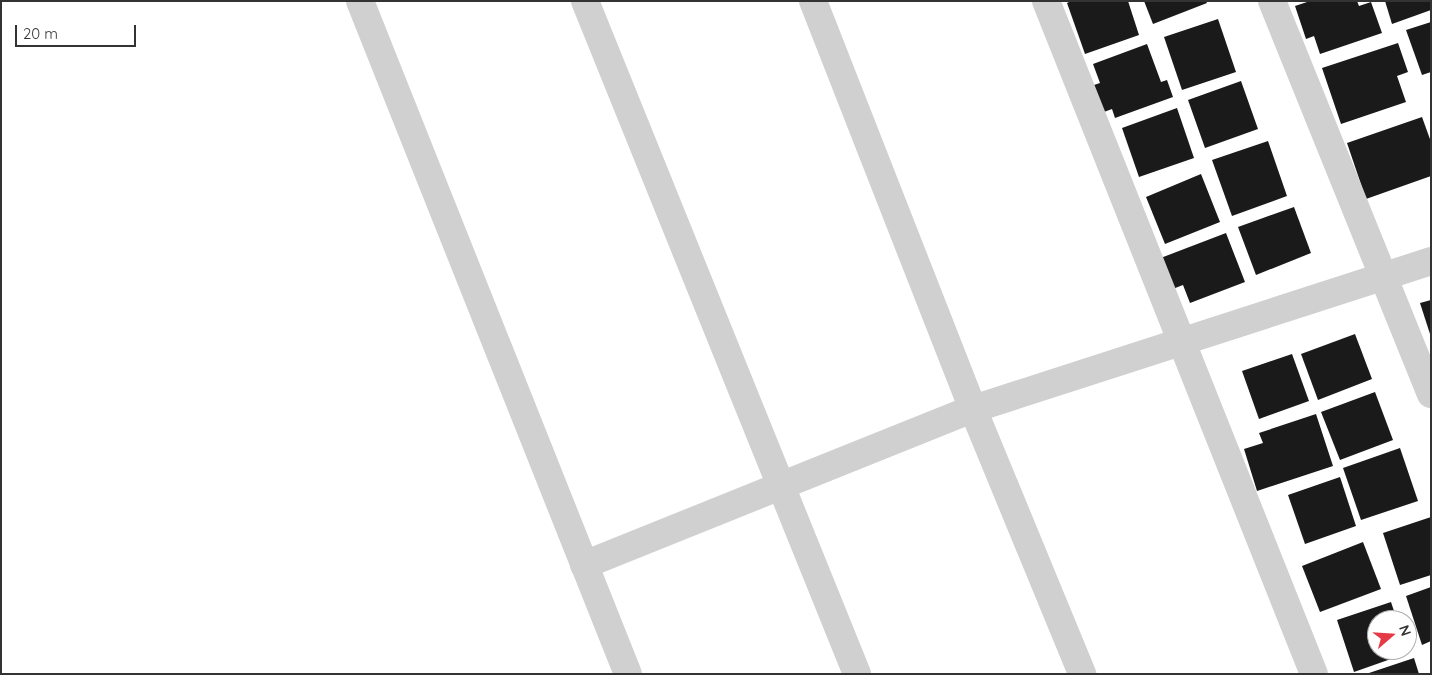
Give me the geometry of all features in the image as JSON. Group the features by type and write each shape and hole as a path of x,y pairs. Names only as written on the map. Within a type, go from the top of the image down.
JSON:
{"street":[{"path":"360,1 628,674"},
{"path":"585,1 780,488 857,674"},
{"path":"813,1 973,409 1082,674"},
{"path":"1046,1 1314,674"},
{"path":"1272,1 1387,278 1431,394"},
{"path":"584,565 973,409 1387,278 1431,261"}],"building":[{"path":"1071,1 1128,1 1139,35 1085,54 1067,3"},
{"path":"1144,1 1206,1 1207,3 1153,24"},
{"path":"1310,1 1357,1 1359,6 1371,2 1382,33 1320,54 1314,36 1306,39 1295,6"},
{"path":"1385,1 1431,1 1431,10 1392,24"},
{"path":"1218,19 1236,72 1182,90 1164,37"},
{"path":"1431,22 1431,72 1422,75 1406,30"},
{"path":"1398,43 1408,72 1397,76 1406,102 1341,124 1322,68"},
{"path":"1147,44 1161,82 1167,80 1173,97 1115,118 1112,109 1096,115 1085,88 1100,83 1093,64"},
{"path":"1241,81 1258,129 1205,148 1188,100"},
{"path":"1177,108 1194,158 1139,177 1122,128"},
{"path":"1422,117 1431,142 1431,176 1366,199 1347,143"},
{"path":"1268,141 1287,196 1232,216 1212,160"},
{"path":"1201,174 1220,222 1165,244 1146,197"},
{"path":"1294,207 1311,253 1256,275 1238,227"},
{"path":"1226,233 1245,282 1190,303 1183,285 1170,290 1158,259"},
{"path":"1431,300 1431,334 1430,334 1420,303"},
{"path":"1355,334 1372,379 1318,400 1301,354"},
{"path":"1292,354 1309,401 1259,419 1242,371"},
{"path":"1375,392 1393,440 1340,460 1321,412"},
{"path":"1316,414 1333,466 1257,491 1244,449 1263,443 1259,433"},
{"path":"1400,448 1418,501 1361,520 1343,468"},
{"path":"1340,477 1356,526 1305,544 1288,495"},
{"path":"1431,517 1431,575 1400,585 1383,533"},
{"path":"1363,542 1381,589 1320,612 1302,566"},
{"path":"1431,587 1431,641 1422,645 1417,630 1417,610 1411,610 1406,596"},
{"path":"1391,602 1394,610 1367,610"},
{"path":"1367,610 1367,660 1388,660 1354,672 1337,620"},
{"path":"1408,660 1415,660 1419,674 1369,674"}]}
